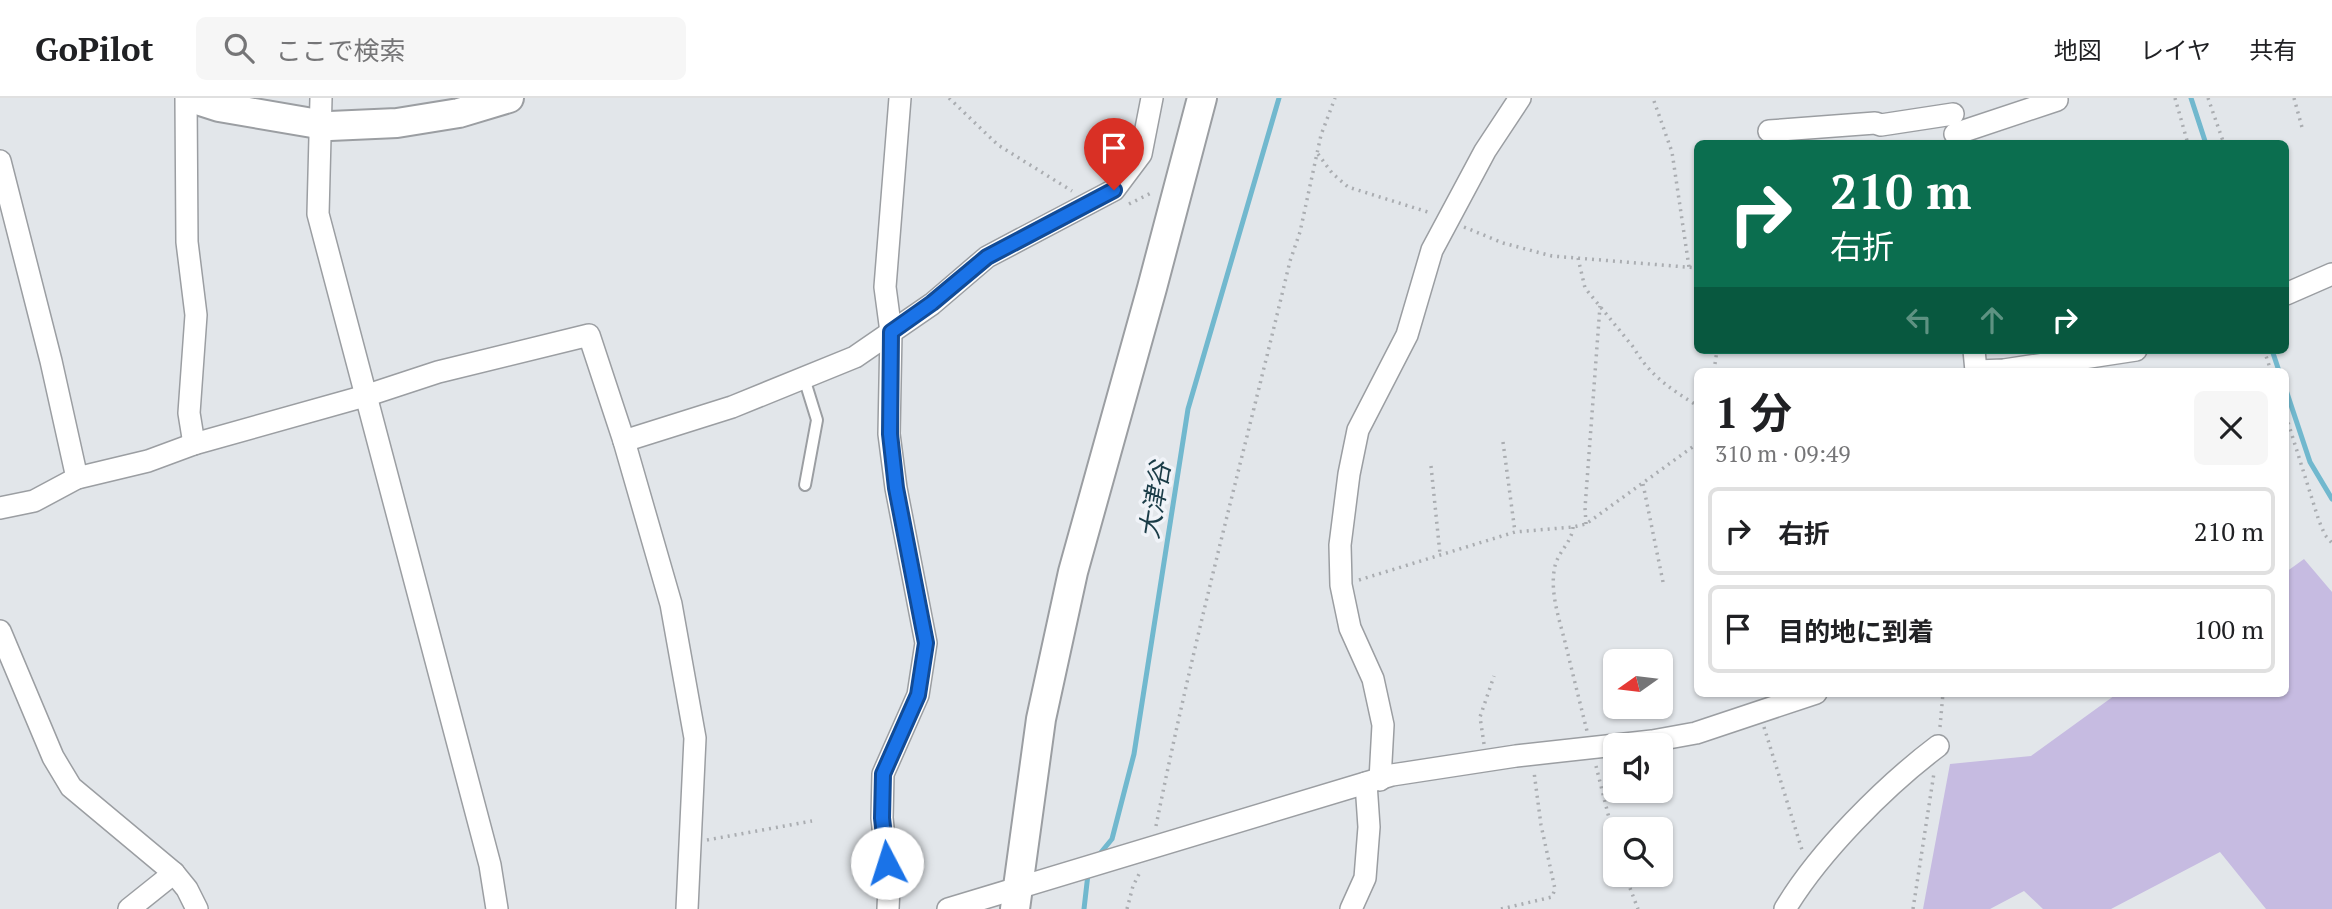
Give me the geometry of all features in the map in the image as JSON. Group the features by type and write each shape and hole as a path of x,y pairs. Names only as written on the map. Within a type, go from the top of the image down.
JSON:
{"street":[{"path":"194,444 189,413 196,314 187,242 189,98 219,107 321,111 397,123 459,113 509,98"},
{"path":"888,909 882,818 883,774 918,695 926,643 896,488 890,434 891,332 885,287 900,98"},
{"path":"624,441 732,407 855,357 932,303 987,257 1114,190 1141,154 1152,98"},
{"path":"1020,894 1041,719 1073,572 1202,98"},
{"path":"1351,909 1365,878 1373,781 1383,725 1373,680 1350,628 1340,585 1340,545 1358,430 1407,335 1432,250 1485,151 1520,98"},
{"path":"1769,131 1875,123 1954,122 2057,100"},
{"path":"321,111 318,215 490,865 497,909"},
{"path":"0,161 51,361 77,478"},
{"path":"2289,293 2332,274"},
{"path":"0,508 34,501 77,478 148,461 194,444 365,396 438,372 589,335 624,441 671,604 695,738 687,909"},
{"path":"2017,368 2110,354"},
{"path":"0,631 53,757 71,787 174,873 187,889 197,909"},
{"path":"948,909 1020,894 1151,848 1392,775 1696,733 1804,697"},
{"path":"1785,909 1827,850 1913,765 1938,746"},
{"path":"130,909 174,873"}],"lane":[{"path":"804,378 817,420 806,485"}],"path":[{"path":"949,98 998,145 1083,197 1105,205 1125,205 1157,189"},
{"path":"1127,909 1133,886 1151,848 1176,725 1205,605 1290,261 1300,232 1317,153 1335,98"},
{"path":"2175,98 2187,140"},
{"path":"2208,98 2223,140"},
{"path":"2294,98 2303,131"},
{"path":"1654,101 1672,152 1689,267"},
{"path":"1317,153 1332,173 1348,187 1449,220 1528,251 1694,268"},
{"path":"1578,258 1585,288 1650,371 1669,388 1694,404"},
{"path":"1586,524 1600,306"},
{"path":"2289,432 2319,521 2332,543"},
{"path":"1503,442 1515,532"},
{"path":"1340,585 1515,532 1586,524 1694,446"},
{"path":"1431,466 1440,555"},
{"path":"1643,484 1663,582"},
{"path":"1573,527 1555,566 1553,584 1556,607 1609,817"},
{"path":"1488,760 1480,717 1494,676"},
{"path":"1913,909 1938,746 1943,697"},
{"path":"1760,712 1803,854 1813,869"},
{"path":"1502,909 1552,897 1555,889 1541,825 1532,754"},
{"path":"689,843 812,821"},
{"path":"1630,887 1638,909"}],"shaded area":[{"path":"2304,559 2332,592 2332,909 2266,909 2220,852 2111,909 2043,909 2024,891 1990,909 1923,909 1950,764 2031,756 2112,697 2289,697 2289,570"}],"waterway":[{"name":"大津谷","path":"1098,856 1112,839 1134,754 1188,409 1279,98"},
{"path":"2191,98 2205,140"},
{"path":"2273,354 2278,368"},
{"path":"2289,399 2310,462 2332,499"},
{"name":"大津谷","path":"1084,909 1088,874"}],"route":[{"path":"887,863 882,818 883,774 918,695 926,643 896,488 890,434 891,332 932,303 987,257 1114,190"}]}
